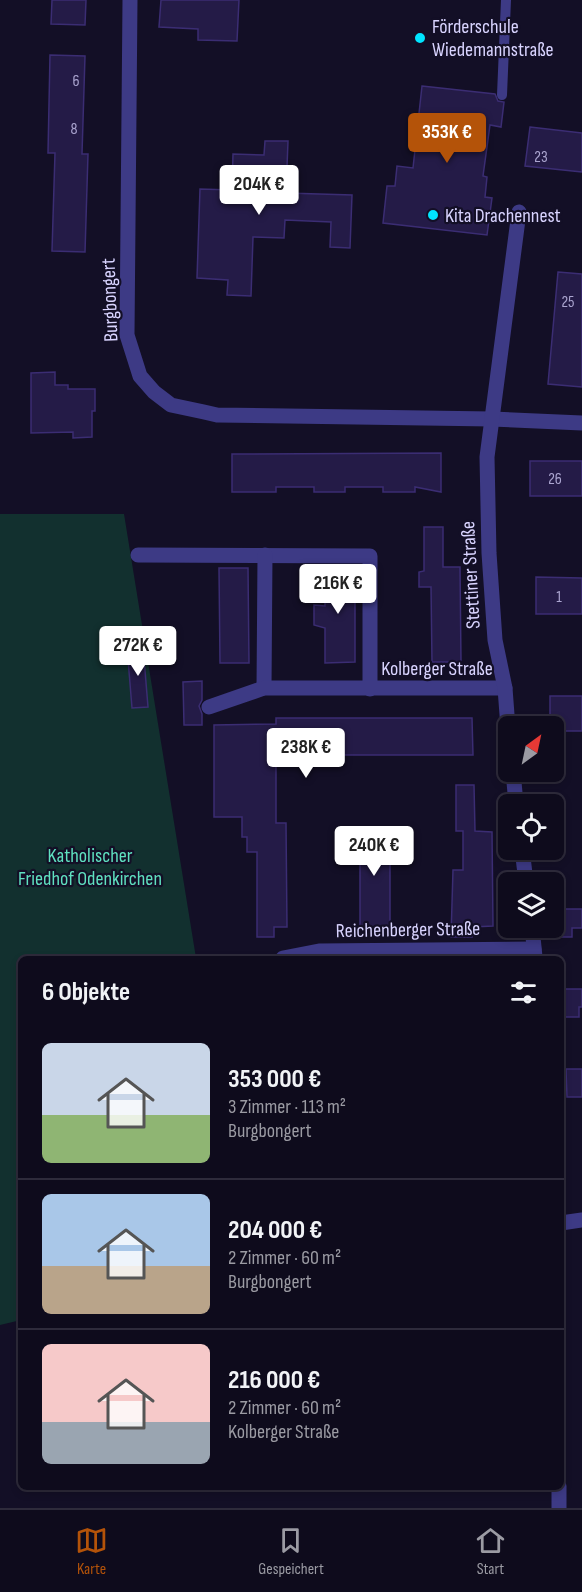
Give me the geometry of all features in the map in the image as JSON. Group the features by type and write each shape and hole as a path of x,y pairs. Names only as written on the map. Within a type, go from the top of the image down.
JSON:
{"street":[{"name":"Burgbongert","path":"130,0 127,335 140,376 154,392 171,405 217,415 492,419 582,423"},
{"path":"492,419 519,212"},
{"name":"Stettiner Straße","path":"492,419 487,458 489,553 495,640 505,688 507,716"},
{"name":"Kolberger Straße","path":"138,555 370,556 370,689"},
{"path":"264,688 265,555"},
{"name":"Kolberger Straße","path":"209,707 264,688 505,688"},
{"path":"533,938 534,954"},
{"name":"Reichenberger Straße","path":"293,956 319,951 534,954"},
{"path":"564,1223 582,1220"},
{"path":"559,1490 559,1508"}],"lane":[{"path":"502,95 506,0"}],"green space":[{"name":"Katholischer Friedhof Odenkirchen","path":"0,514 124,514 196,956 18,956 18,1321 0,1325"}],"building":[{"path":"52,0 86,0 85,25 51,24"},
{"path":"161,0 239,0 237,41 198,40 198,29 159,27"},
{"path":"50,55 85,56 82,154 88,154 85,252 52,251 55,153 48,153"},
{"path":"422,86 495,94 498,101 504,102 501,127 490,125 483,176 487,177 485,197 492,198 487,235 383,223 387,186 395,186 397,166 413,168"},
{"path":"530,127 582,133 582,172 525,166"},
{"path":"265,141 288,141 286,193 352,195 350,248 330,247 331,222 285,220 284,238 253,237 251,296 227,295 228,280 197,278 200,189 232,190 233,154 264,155"},
{"path":"558,272 582,274 582,387 548,384"},
{"path":"55,372 55,385 68,385 68,389 95,389 92,437 73,438 73,432 31,433 31,373"},
{"path":"441,453 441,492 415,487 415,492 383,492 383,487 345,487 345,492 314,492 314,487 276,487 276,492 232,492 232,454"},
{"path":"530,461 582,461 582,496 530,496"},
{"path":"424,527 443,527 443,567 460,567 461,662 432,662 431,587 419,587 419,572 424,571"},
{"path":"355,567 355,662 325,663 325,628 314,625 314,605 325,606 325,568"},
{"path":"219,568 248,568 249,663 220,663"},
{"path":"536,577 582,578 582,614 536,614"},
{"path":"143,646 148,707 132,708 127,647"},
{"path":"202,681 202,700 199,706 202,725 184,725 183,682"},
{"path":"550,696 582,696 582,731 564,731 564,716 550,716"},
{"path":"276,718 472,718 473,755 276,755 276,823 286,823 287,927 274,927 274,937 257,937 257,852 247,852 247,837 242,837 242,817 214,817 214,725 276,724"},
{"path":"456,785 474,785 475,831 492,832 493,926 472,927 472,937 451,937 453,870 463,870 463,831 456,831"},
{"path":"349,832 390,832 390,927 360,927 360,851 349,851"},
{"path":"564,909 582,909 582,928 572,928 572,937 564,937"},
{"path":"564,989 582,989 582,1007 579,1007 579,1017 564,1017"},
{"path":"566,1069 582,1069 582,1097 567,1097"}],"place":[{"name":"Förderschule Wiedemannstraße","path":"420,38"},
{"name":"Kita Drachennest","path":"433,215"}]}
